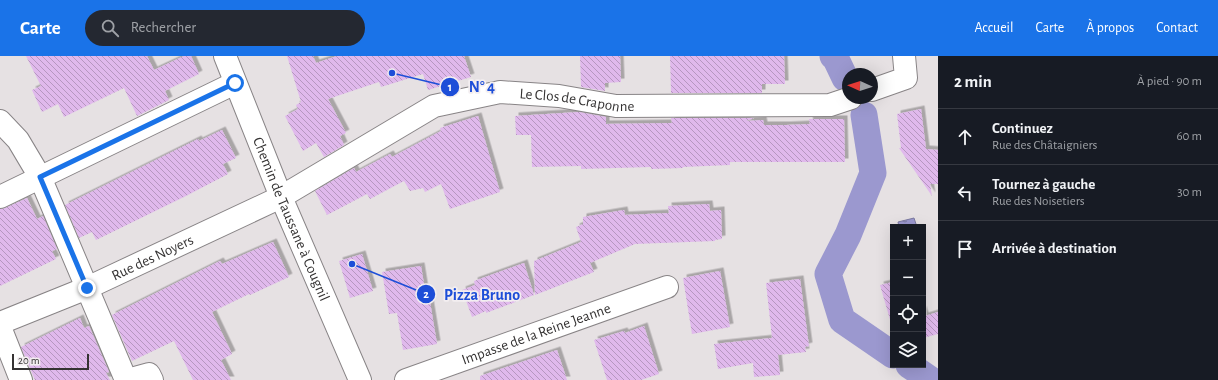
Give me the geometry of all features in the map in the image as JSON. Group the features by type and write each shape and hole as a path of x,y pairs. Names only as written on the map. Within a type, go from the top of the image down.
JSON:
{"street":[{"name":"Chemin de Taussane à Cougnil","path":"225,56 281,197 360,380"},
{"path":"878,88 906,78 904,56"},
{"path":"0,197 235,83"},
{"name":"Le Clos de Craponne","path":"281,197 434,106 500,92 559,96 616,106 830,105 842,101"},
{"path":"0,121 18,140 40,177 126,380 150,374 152,380"},
{"name":"Rue des Noyers","path":"0,323 87,288 281,197"},
{"name":"Impasse de la Reine Jeanne","path":"406,380 666,287"},
{"path":"0,327 21,380"}],"water":[{"path":"914,218 916,224 898,224 898,222"}],"building":[{"path":"26,56 147,56 154,70 184,56 191,56 199,74 165,91 169,100 137,116 124,88 64,117 58,104 42,112 32,90 41,86"},
{"path":"287,56 313,56 316,63 337,56 464,56 471,77 428,90 423,74 381,87 379,82 328,99 346,133 340,136 344,145 324,157 316,143 303,151 285,116 298,109 296,105 301,102"},
{"path":"580,56 620,56 621,82 605,83 605,91 581,87"},
{"path":"670,56 784,56 785,84 762,84 762,93 671,93"},
{"path":"921,109 926,149 938,150 938,184 930,184 932,196 899,148 901,148 897,114"},
{"path":"579,112 606,117 606,124 672,123 671,118 754,118 746,121 763,120 764,125 787,125 810,124 809,119 844,119 845,162 730,162 730,165 651,169 651,167 581,169 581,166 532,167 531,135 516,135 515,116"},
{"path":"478,116 500,192 450,209 441,184 425,192 423,188 410,191 404,181 370,199 367,194 327,215 315,191 354,168 356,172 390,154 392,157 441,131 440,128"},
{"path":"222,130 236,158 223,164 228,174 96,240 92,232 79,238 65,205 198,139 199,141"},
{"path":"27,198 37,219 43,216 57,249 52,251 56,259 0,286 0,209"},
{"path":"709,204 710,211 721,210 722,239 715,241 635,244 590,263 594,272 535,295 534,261 581,242 576,227 583,224 583,217 624,210 625,215 669,213 668,206"},
{"path":"273,242 289,277 212,312 232,354 221,360 231,380 193,380 174,341 132,361 112,315 220,261 222,264"},
{"path":"362,254 373,291 350,298 339,261"},
{"path":"524,263 534,295 472,317 462,290 475,285 474,281"},
{"path":"421,266 427,303 430,302 437,344 403,350 397,313 389,314 382,272"},
{"path":"720,271 730,327 692,334 683,278"},
{"path":"800,279 809,346 805,347 806,352 778,355 780,375 754,377 753,363 718,369 714,344 772,338 766,283"},
{"path":"890,283 890,320 880,285"},
{"path":"938,312 938,334 926,337 926,316"},
{"path":"80,318 84,328 89,326 109,372 106,373 110,380 35,380 21,347"},
{"path":"644,326 659,374 641,380 607,380 594,340 624,331 625,333"},
{"path":"557,350 567,380 480,380 480,376"}],"waterway":[{"path":"833,56 835,57 842,72"},
{"path":"864,115 873,173 848,235 828,274 842,320 890,353"},
{"path":"913,368 931,380"}],"place":[{"name":"N° 4","path":"392,73"},
{"name":"Pizza Bruno","path":"352,264"}],"route":[{"path":"87,288 40,177 235,83"}]}
